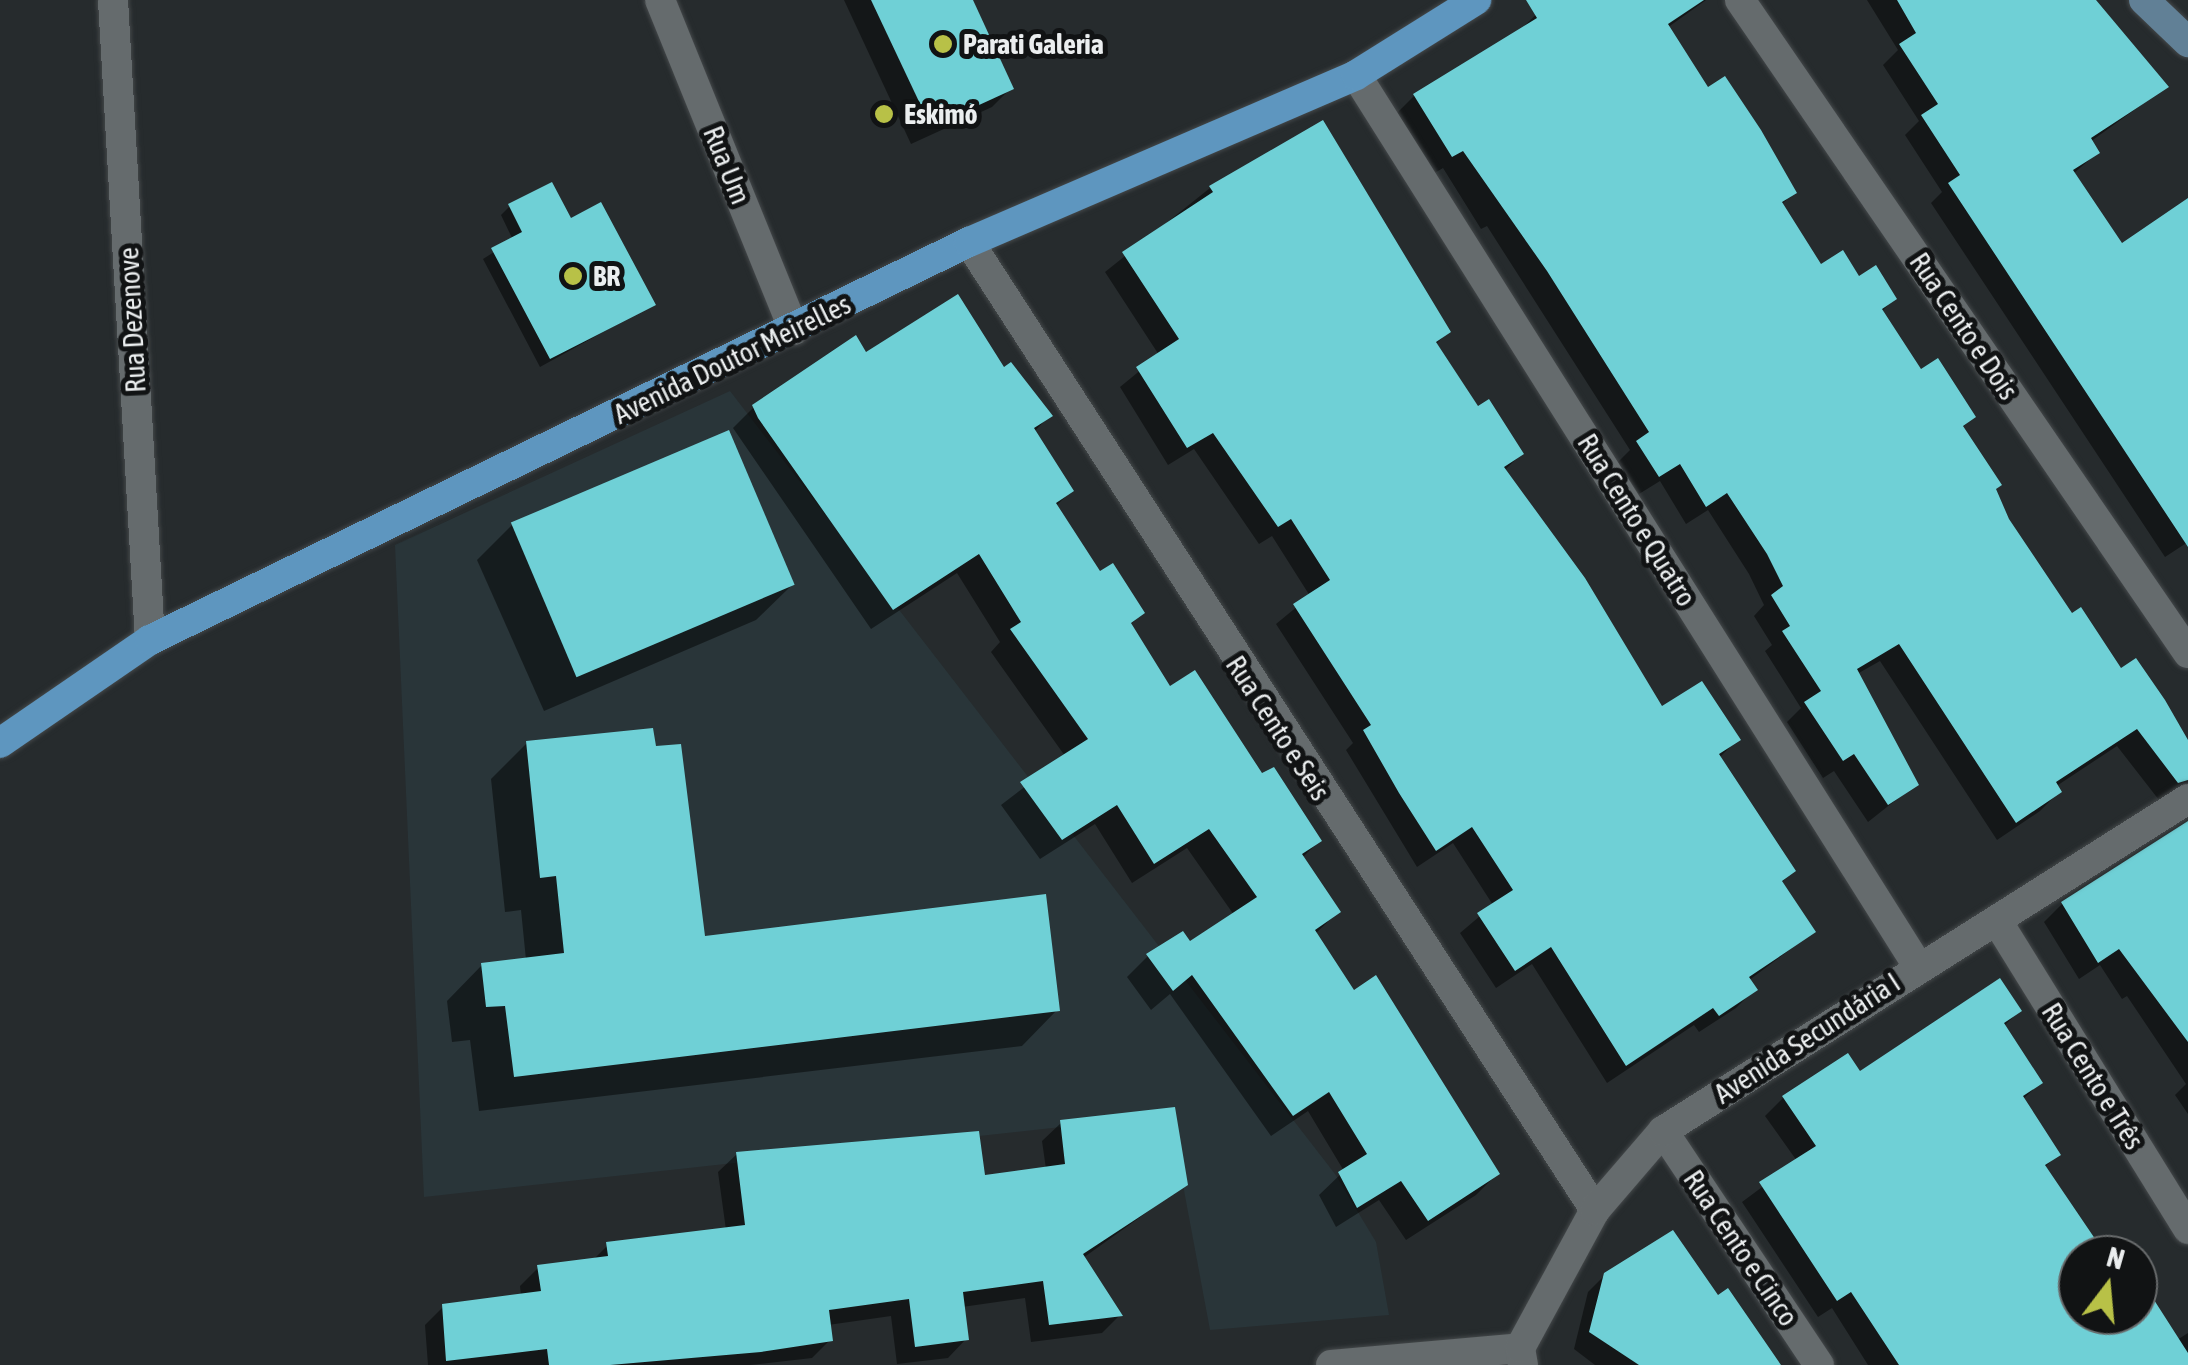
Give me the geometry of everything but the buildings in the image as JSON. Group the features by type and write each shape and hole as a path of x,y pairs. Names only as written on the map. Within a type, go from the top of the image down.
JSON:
{"main road":[{"name":"Avenida Doutor Meirelles","path":"0,743 150,640 969,242 1356,74 1476,0"}],"street":[{"name":"Rua Dezenove","path":"112,0 150,640"},
{"name":"Rua Um","path":"660,0 794,330"},
{"name":"Rua Cento e Dois","path":"1740,0 2188,653"},
{"path":"2144,0 2188,42"},
{"name":"Rua Cento e Quatro","path":"1356,74 1918,966"},
{"name":"Rua Cento e Seis","path":"969,242 1594,1210"},
{"name":"Avenida Secundária I","path":"1522,1356 1594,1210 1662,1131 1918,966 1999,924 2188,799"},
{"name":"Rua Cento e Três","path":"1999,924 2188,1229"},
{"name":"Rua Cento e Cinco","path":"1662,1131 1819,1365"},
{"path":"1331,1365 1522,1356"}],"shaded area":[{"path":"730,391 1335,1174 1376,1242 1389,1315 1210,1330 1170,1115 424,1197 395,545"}],"place":[{"name":"Parati Galeria","path":"943,44"},
{"name":"Eskimó","path":"884,114"},
{"name":"BR","path":"573,276"}]}
